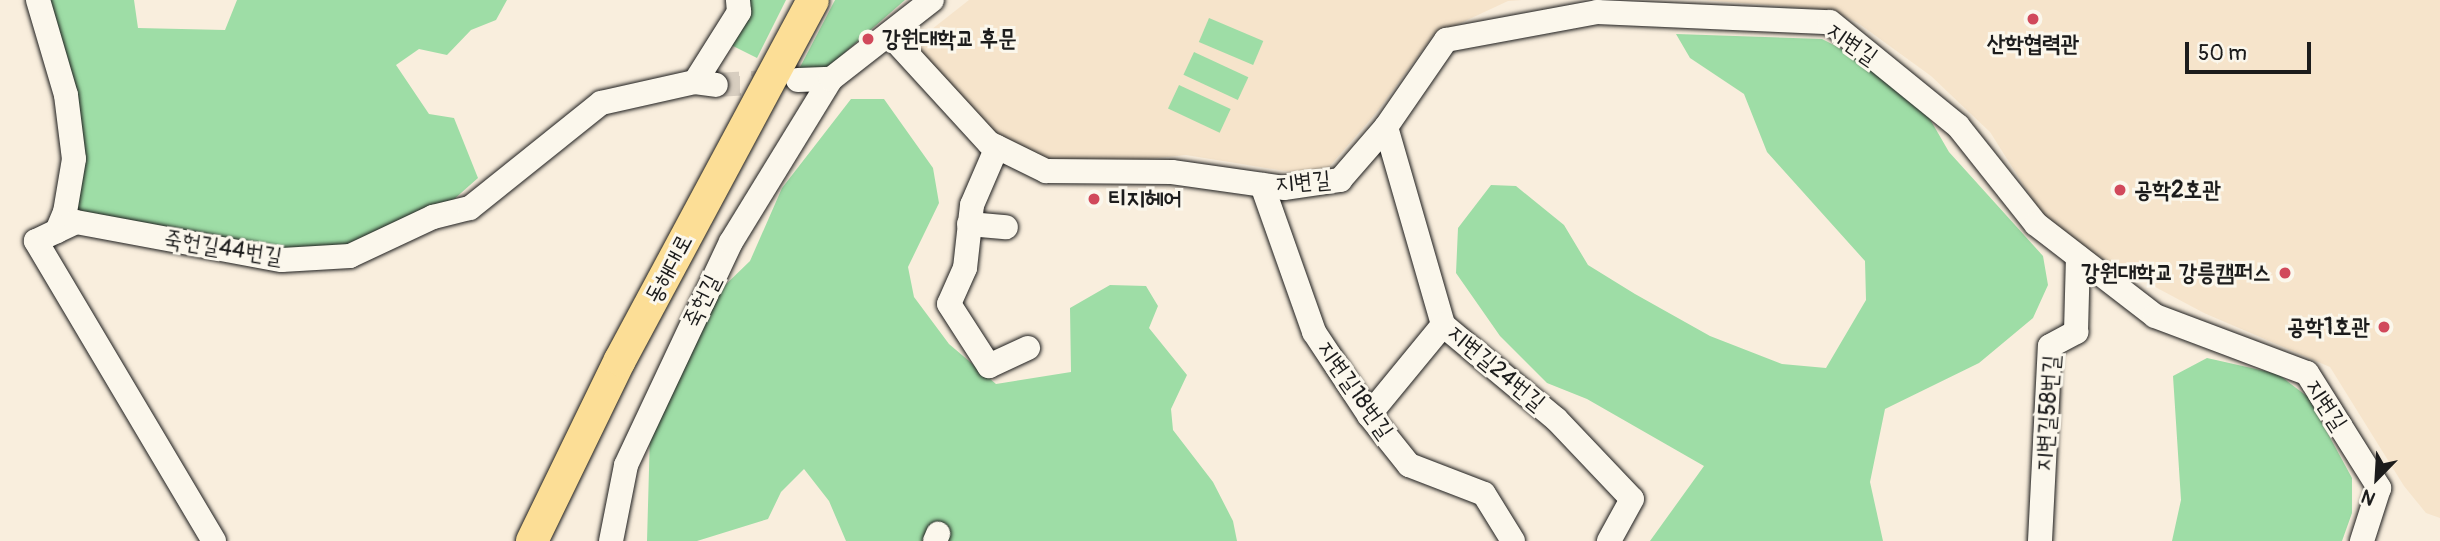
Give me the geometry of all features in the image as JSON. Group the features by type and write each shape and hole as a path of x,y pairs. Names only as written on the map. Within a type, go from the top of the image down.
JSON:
{"main road":[{"name":"동해대로","path":"528,540 792,0"},
{"name":"동해대로","path":"528,540 620,360 813,0"}],"street":[{"path":"38,0 71,127 74,159 65,212 57,231 36,241 214,541"},
{"name":"죽헌길44번길","path":"57,231 76,222 282,260 350,256 433,217 470,208 601,103 705,83 739,12 738,0"},
{"path":"798,80 831,79 932,0"},
{"name":"지변길","path":"889,34 997,147 1046,171 1172,172 1284,188 1340,180 1386,127 1446,40 1597,12 1830,22 1958,126 2036,224 2155,316 2306,373 2379,488 2361,541"},
{"name":"죽헌길","path":"611,541 626,466 676,355 731,242 831,79"},
{"name":"지변길24번길","path":"1386,127 1443,326 1556,419 1632,499 1609,541"},
{"path":"997,147 972,205 965,268 949,304 989,366 1028,348"},
{"name":"지변길18번길","path":"1262,185 1314,332 1369,415 1409,465 1484,494 1513,541"},
{"path":"969,224 1006,227"},
{"name":"지변길58번길","path":"2040,541 2050,345 2076,332 2078,257"},
{"path":"1369,415 1443,326"}],"shaded area":[{"path":"969,0 1522,0 1508,1 1433,36 1376,113 1328,168 1291,172 1186,155 1090,165 1036,156 1000,137 913,44"},
{"name":"강원대학교 강릉캠퍼스","path":"1702,0 2440,0 2440,518 2426,513 2404,486 2330,367 2204,313 2054,233 1990,132 1931,76 1858,23 1831,10"}],"green space":[{"path":"42,0 134,0 138,28 225,30 237,0 507,0 496,20 471,30 447,55 419,49 396,65 429,114 454,118 478,178 444,208 348,253 280,256 73,216"},
{"path":"750,0 786,0 757,58 729,44"},
{"path":"835,0 905,0 827,68 798,71"},
{"path":"1209,18 1263,41 1253,65 1199,42"},
{"path":"1676,34 1822,39 1856,56 1927,114 1949,152 2043,256 2048,285 2033,318 1979,363 1885,409 1870,482 1883,541 1650,541 1704,466 1587,399 1547,383 1500,336 1456,273 1458,228 1491,185 1516,186 1564,225 1588,265 1635,294 1710,336 1782,364 1826,368 1866,300 1865,261 1767,152 1744,94 1690,58"},
{"path":"1194,52 1248,77 1238,100 1183,75"},
{"path":"1179,85 1231,109 1220,133 1168,109"},
{"path":"851,99 884,99 933,168 939,203 908,267 914,297 949,344 996,384 1071,372 1070,308 1110,285 1146,286 1158,306 1149,328 1187,375 1171,409 1173,430 1213,482 1233,521 1237,541 846,541 829,501 804,469 781,492 768,519 697,541 647,541 650,434 718,292 750,261 782,188"},
{"path":"2207,358 2278,374 2308,397 2352,478 2352,513 2342,541 2172,541 2181,500 2173,376"}],"tunnel":[{"path":"716,85 783,81"}],"place":[{"name":"산학협력관","path":"2033,19"},
{"name":"강원대학교 후문","path":"868,39"},
{"name":"공학2호관","path":"2120,190"},
{"name":"티지헤어","path":"1094,199"},
{"name":"강원대학교 강릉캠퍼스","path":"2285,273"},
{"name":"공학1호관","path":"2384,327"}]}
